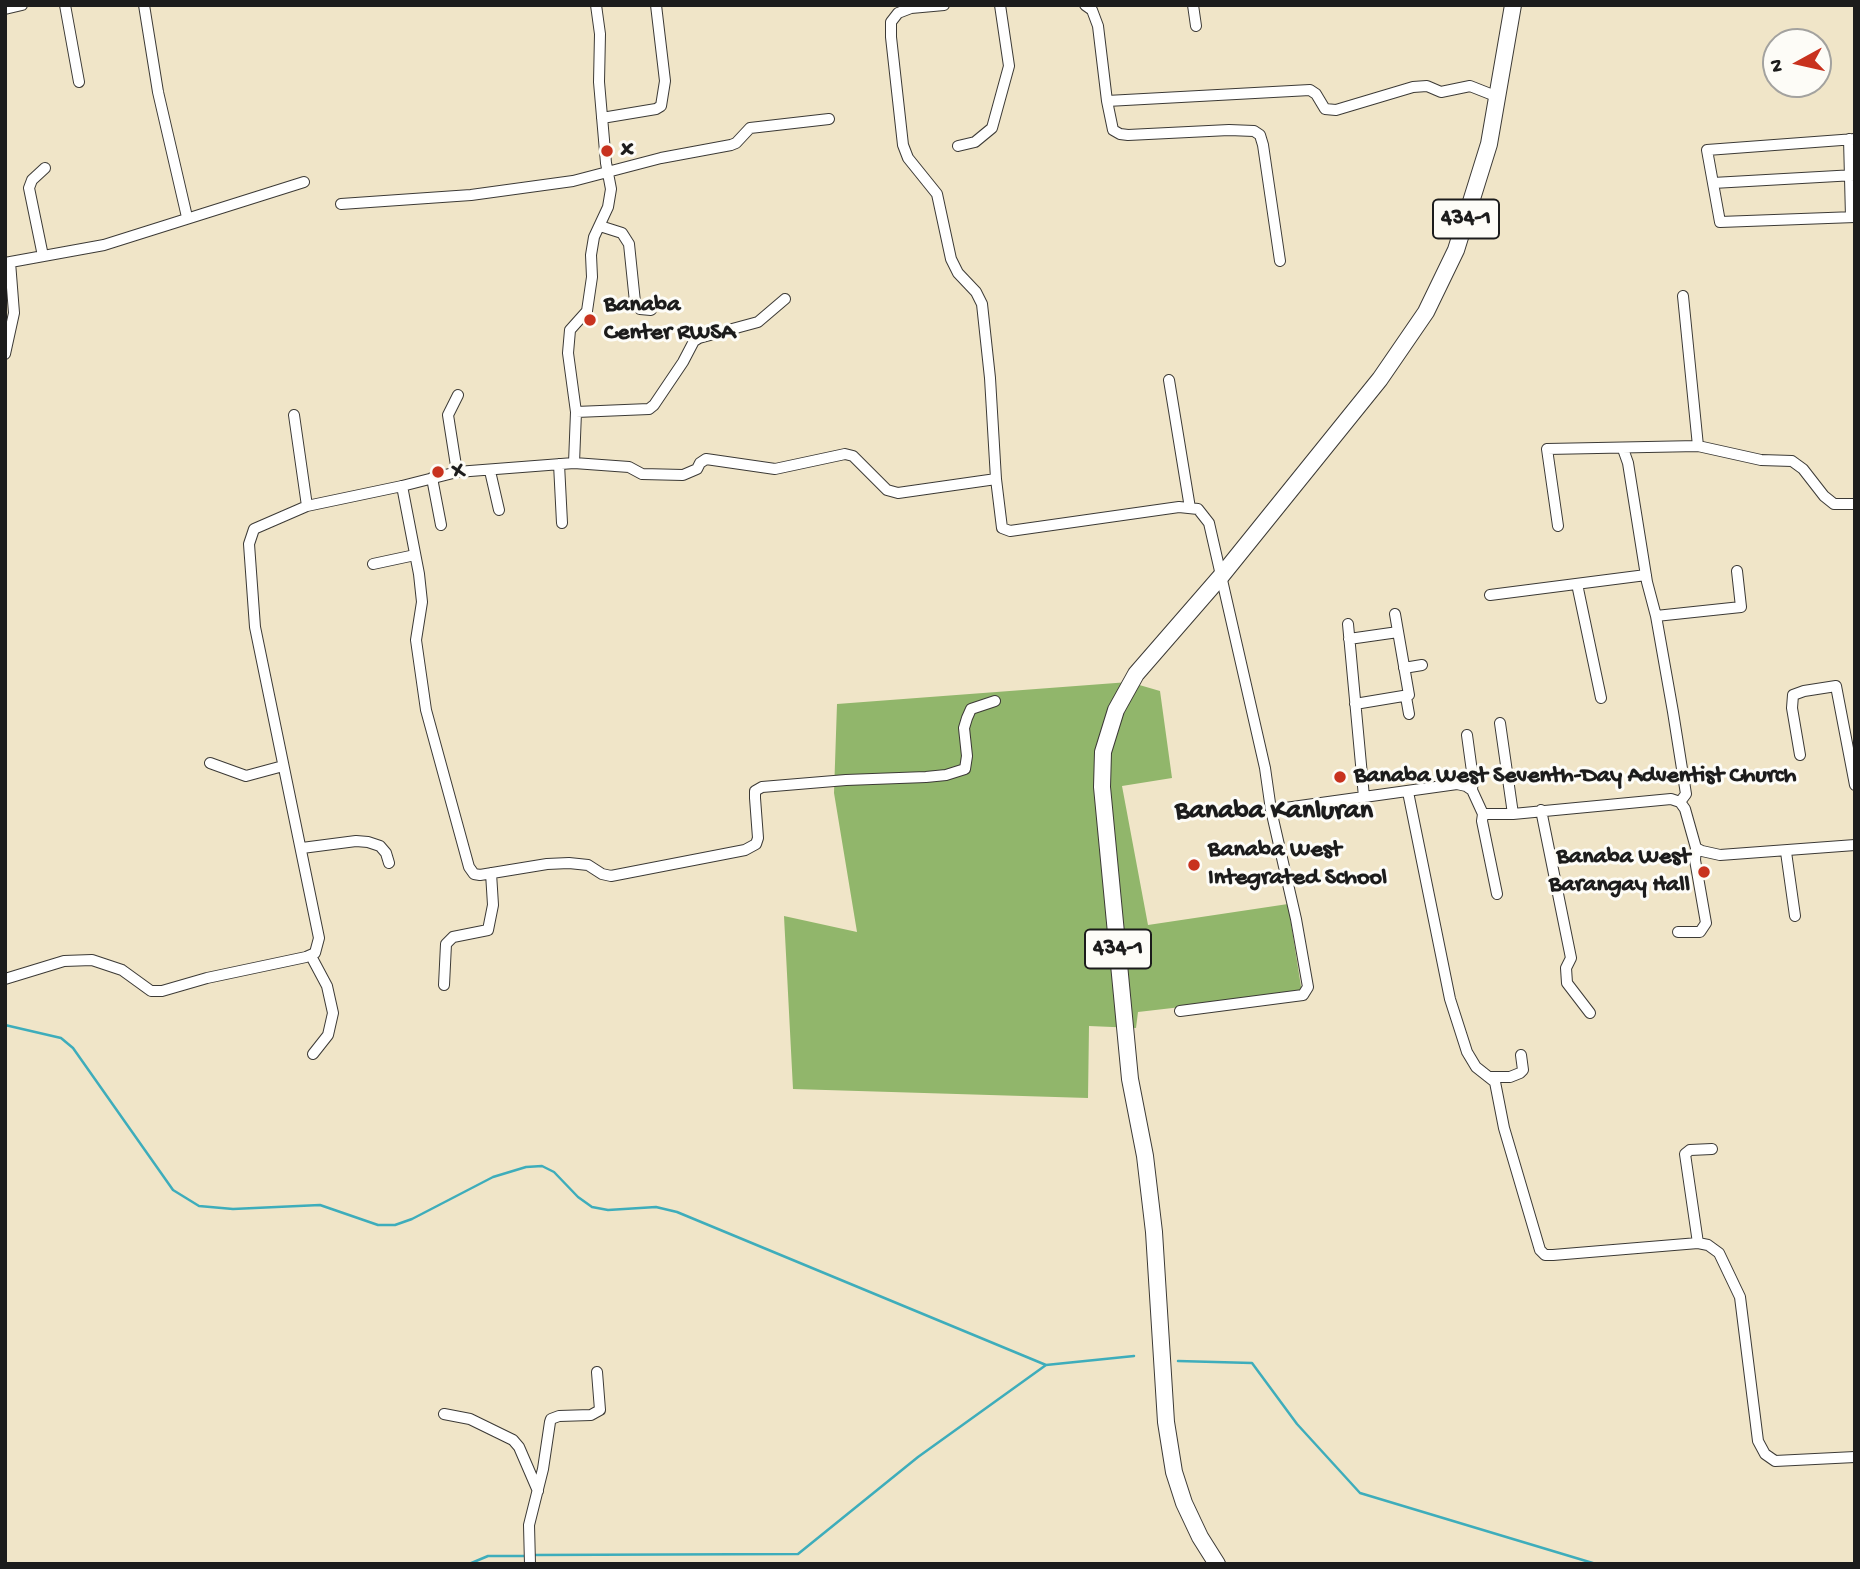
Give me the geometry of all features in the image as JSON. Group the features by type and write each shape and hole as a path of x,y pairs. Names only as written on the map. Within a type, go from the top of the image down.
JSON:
{"main road":[{"name":"434-1","path":"1217,1564 1200,1537 1184,1503 1174,1472 1166,1422 1150,1195 1130,1079 1102,770 1103,752 1111,723 1128,686 1222,575 1380,379 1426,312 1456,250 1489,144 1513,5"}],"street":[{"path":"5,9 22,5"},
{"path":"65,5 79,82"},
{"path":"144,5 158,92 187,217"},
{"path":"574,463 576,412 568,353 570,330 587,311 594,237 608,207 611,189 599,82 600,34 596,5"},
{"path":"602,118 661,106 666,81 656,5"},
{"path":"944,5 911,8 898,13 891,22 891,37 904,145 908,158 937,194 951,259 958,273 976,292 982,304 1002,528 1010,531 1179,507 1198,509 1209,523 1222,575 1265,768 1271,810 1296,919 1308,987 1303,995 1180,1011"},
{"path":"958,146 975,142 992,128 1009,66 1000,5"},
{"path":"1085,5 1091,10 1098,26 1113,130 1120,134 1229,130 1254,131 1260,135 1280,261"},
{"path":"1193,5 1196,26"},
{"path":"1107,101 1310,90 1325,108 1336,110 1413,87 1427,86 1441,92 1471,86 1497,97"},
{"path":"341,204 471,195 573,181 731,145 750,128 829,120"},
{"path":"1852,139 1853,175 1853,217 1720,222 1706,150 1852,139"},
{"path":"43,256 29,188 32,180 45,168"},
{"path":"1713,183 1853,175"},
{"path":"5,354 14,313 8,263 104,245 304,182"},
{"path":"600,226 622,233 629,244 635,302 640,309 651,310"},
{"path":"1683,296 1698,446"},
{"path":"576,412 649,409 683,362 694,341 758,322 785,299"},
{"path":"1169,380 1190,508"},
{"path":"457,472 448,415 458,395"},
{"path":"294,415 307,506"},
{"path":"1558,526 1547,449 1698,446 1761,460 1792,461 1803,469 1824,496 1834,504 1855,504"},
{"path":"1623,449 1628,463 1646,575 1656,615 1686,794 1680,802"},
{"path":"5,979 57,962 92,960 122,970 151,991 162,991 207,978 311,956 317,950 319,938 302,848 255,627 249,544 254,529 259,525 307,506 457,472 574,463 629,467 642,474 683,475 697,469 706,459 775,469 845,454 853,456 887,490 898,493 996,479"},
{"path":"559,464 562,523"},
{"path":"490,471 499,510"},
{"path":"432,478 441,525"},
{"path":"402,486 422,602 416,640 426,710 469,867 474,874 569,863 588,865 611,876 745,850 756,844 758,838 755,791 762,787 946,775 965,769 964,728 967,718 971,709 995,701"},
{"path":"373,564 415,555"},
{"path":"1656,615 1741,607 1737,571"},
{"path":"1490,595 1646,575"},
{"path":"1577,584 1601,698"},
{"path":"1395,614 1409,695 1406,697 1409,714"},
{"path":"1348,624 1364,797"},
{"path":"1349,639 1398,632"},
{"path":"1404,667 1422,665"},
{"path":"1800,755 1792,708 1793,695 1836,686 1855,785"},
{"path":"1355,704 1406,697"},
{"path":"1500,723 1513,814"},
{"path":"1467,735 1472,790 1483,814 1482,821 1497,894"},
{"path":"210,763 246,776 283,766"},
{"path":"1271,810 1457,784 1472,790"},
{"path":"1408,792 1450,999 1467,1052 1476,1067 1495,1082 1504,1128 1529,1217 1537,1243 1545,1255 1698,1243 1708,1245 1718,1253 1740,1297 1758,1441 1765,1454 1776,1461 1855,1457"},
{"path":"1483,814 1513,814 1671,799 1680,802 1685,809 1696,848 1696,871 1706,923 1700,932 1678,932"},
{"path":"1541,810 1570,958 1566,968 1567,983 1590,1013"},
{"path":"302,848 368,842 380,846 390,863"},
{"path":"1696,848 1702,852 1720,855 1855,845"},
{"path":"1786,852 1795,916"},
{"path":"444,985 446,944 453,937 488,930 493,905 491,873"},
{"path":"311,956 327,986 333,1013 328,1035 313,1054"},
{"path":"1488,1077 1510,1077 1520,1073 1523,1065 1521,1055"},
{"path":"1698,1243 1685,1154 1690,1150 1712,1149"},
{"path":"530,1564 528,1525 538,1491 551,1419 559,1416 591,1415 600,1410 597,1372"},
{"path":"444,1414 470,1419 513,1440 519,1447 538,1491"}],"green space":[{"path":"1129,682 1160,691 1172,778 1122,786 1148,925 1288,904 1302,993 1138,1012 1136,1028 1089,1026 1088,1098 793,1089 784,916 857,932 834,793 837,704"}],"waterway":[{"path":"5,1025 61,1038 73,1048 173,1190 199,1206 233,1209 320,1205 378,1225 395,1225 493,1177 526,1167 542,1166 554,1172 578,1197 592,1207 608,1210 656,1207 677,1212 1046,1365 1134,1356"},
{"path":"1178,1361 1252,1363 1297,1424 1360,1493 1596,1564"},
{"path":"533,1555 798,1554 918,1457 1046,1365"},
{"path":"469,1564 488,1556 527,1556"}],"place":[{"name":"x","path":"607,151"},
{"name":"Banaba Center RWSA","path":"590,320"},
{"name":"X","path":"438,472"},
{"name":"Banaba West Seventh-Day Adventist Church","path":"1340,777"},
{"name":"Banaba West Integrated School","path":"1194,865"},
{"name":"Banaba West Barangay Hall","path":"1704,872"}],"district":[{"name":"Banaba Kanluran","path":"1274,813"}]}
